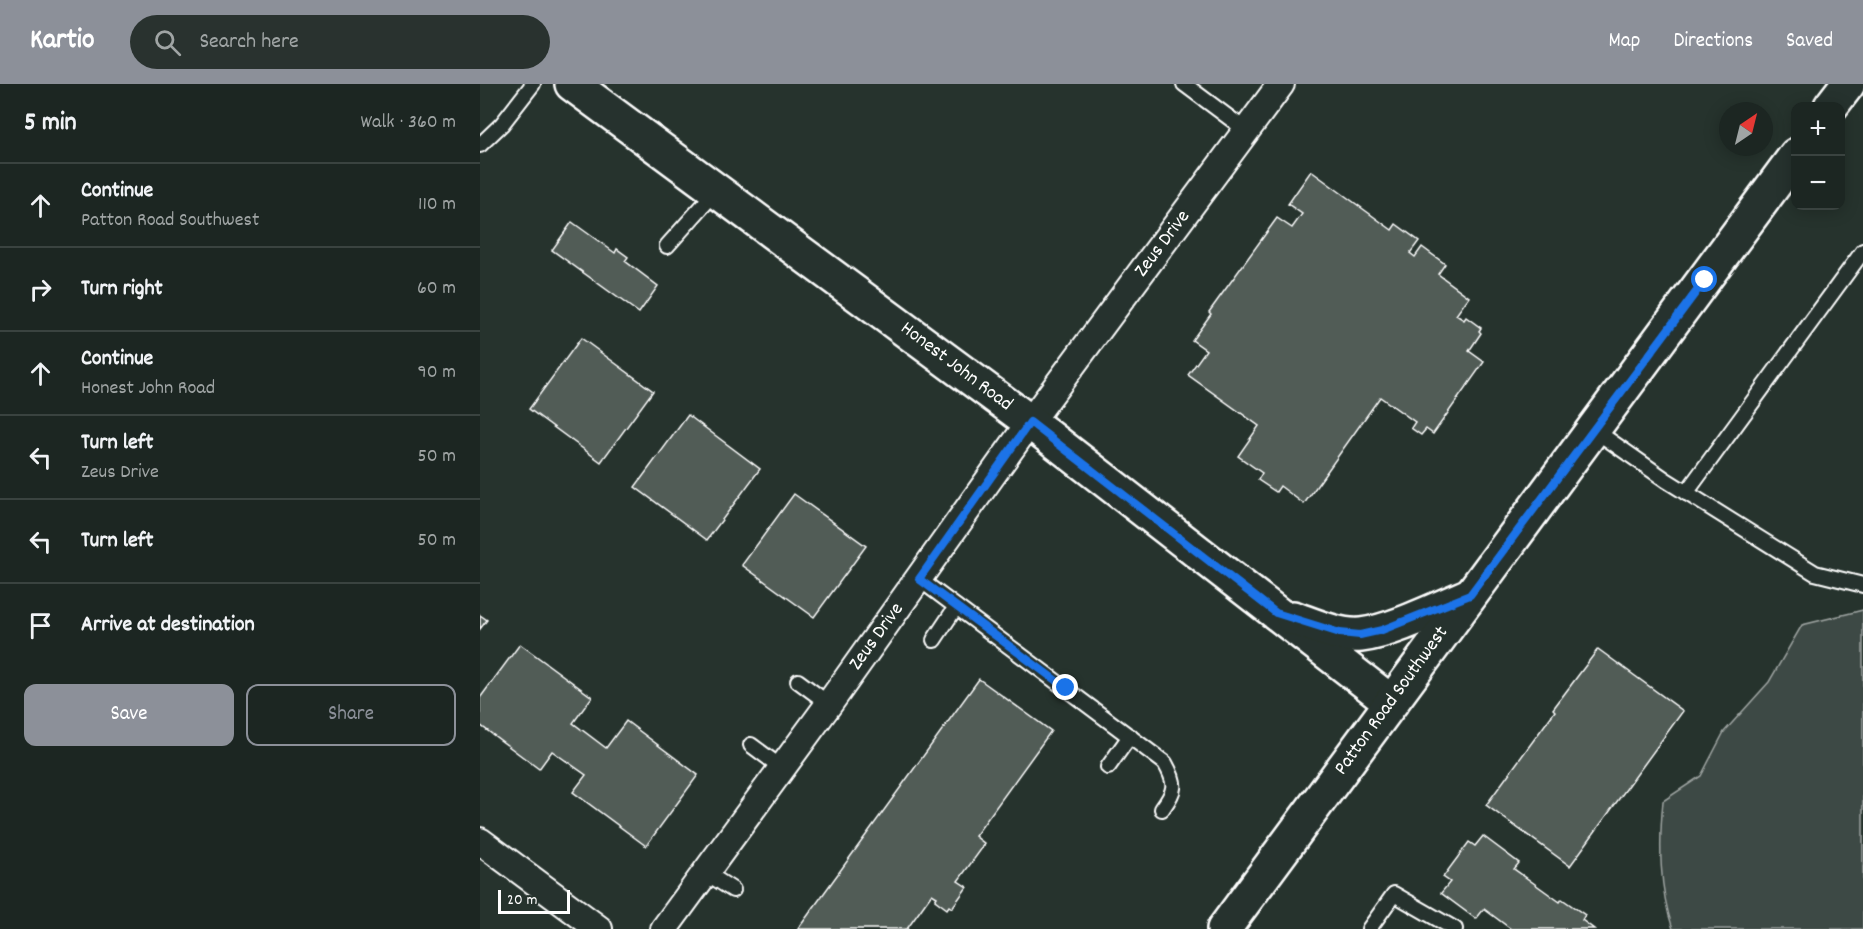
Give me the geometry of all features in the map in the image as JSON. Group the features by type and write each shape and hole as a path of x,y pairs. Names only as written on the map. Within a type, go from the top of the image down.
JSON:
{"main road":[{"name":"Honest John Road","path":"572,84 1030,422 1391,702"},
{"path":"1834,102 1848,84"},
{"name":"Patton Road Southwest","path":"1224,929 1795,156"},
{"path":"1276,613 1340,633 1360,635 1382,630 1470,595"}],"street":[{"name":"Zeus Drive","path":"664,929 829,704 1030,422 1281,84"},
{"path":"480,841 599,929"}],"lane":[{"path":"480,145 502,124 533,84"},
{"path":"1184,84 1247,131"},
{"path":"667,246 717,190"},
{"path":"1686,493 1863,251"},
{"path":"1593,429 1686,493 1815,573 1863,585"},
{"path":"919,579 1165,763 1173,777 1173,794 1162,809"},
{"path":"934,640 956,607"},
{"path":"798,681 829,704"},
{"path":"1108,767 1130,736"},
{"path":"751,745 782,768"},
{"path":"705,872 733,890"},
{"path":"1369,929 1394,894 1455,929"}],"shaded area":[{"path":"1863,610 1863,929 1673,929 1665,898 1661,866 1663,801 1701,776 1724,732 1769,682 1802,625"}],"building":[{"path":"1311,171 1392,230 1396,224 1419,241 1410,253 1415,257 1422,247 1445,264 1438,274 1469,297 1456,315 1464,320 1466,317 1481,328 1479,331 1481,333 1469,351 1484,362 1433,434 1426,429 1421,435 1411,428 1415,422 1380,397 1304,504 1280,486 1276,492 1258,480 1262,473 1238,456 1259,426 1188,375 1206,350 1192,340 1211,314 1209,312 1277,218 1292,228 1302,214 1288,204"},
{"path":"572,222 615,253 617,249 628,257 625,261 658,286 639,313 552,250"},
{"path":"581,338 653,391 601,462 529,409"},
{"path":"688,415 760,469 707,540 635,487"},
{"path":"794,494 866,546 814,617 742,565"},
{"path":"480,615 487,620 480,629"},
{"path":"520,644 592,697 573,723 606,748 626,721 698,775 646,846 573,792 586,775 552,751 539,769 480,725 480,698"},
{"path":"1598,649 1683,711 1570,866 1486,805"},
{"path":"979,679 1051,731 975,836 985,844 958,881 967,887 952,908 949,906 947,909 935,900 937,897 932,894 907,929 798,929"},
{"path":"1483,836 1519,863 1514,869 1560,902 1562,899 1585,915 1582,920 1594,929 1511,929 1484,909 1476,919 1441,893 1450,882 1443,877 1469,842 1475,846"}],"route":[{"path":"1066,688 919,579 1030,422 1276,613 1340,633 1360,635 1382,630 1470,595 1705,280"}]}
